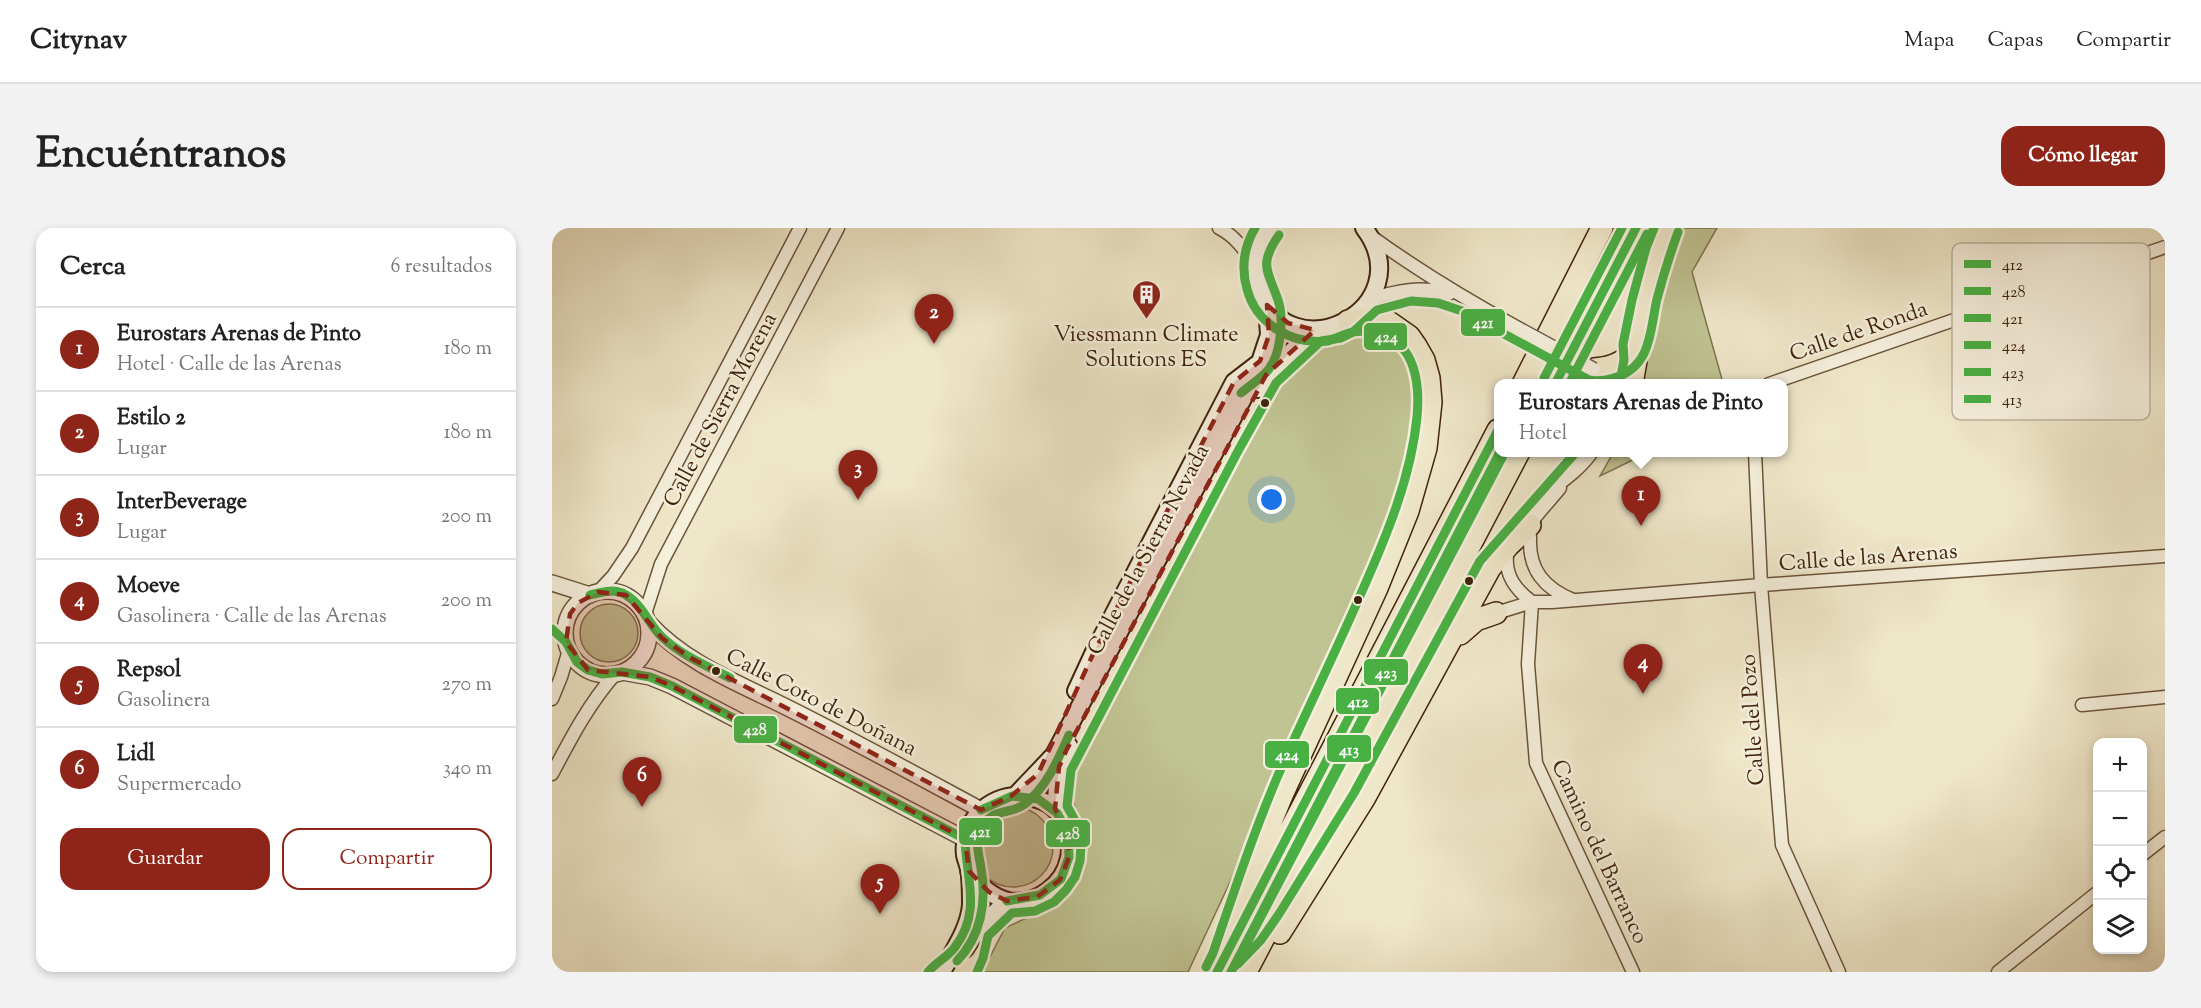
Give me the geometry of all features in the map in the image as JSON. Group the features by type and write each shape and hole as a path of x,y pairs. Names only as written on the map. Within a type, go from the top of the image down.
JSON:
{"highway":[{"path":"1526,379 1602,228"},
{"path":"1601,376 1628,356 1635,346 1644,302 1667,228"},
{"path":"1558,379 1635,231"},
{"path":"1220,965 1261,846 1377,588 1408,511 1425,448 1431,402 1430,378 1416,346 1409,336 1389,322 1370,319 1348,321"},
{"path":"1633,379 1636,362 1635,346"},
{"path":"1220,965 1494,438"},
{"path":"1246,972 1517,457"},
{"path":"1246,972 1270,948 1289,921 1364,799 1490,568 1508,546 1530,525"},
{"path":"1449,645 1471,623 1496,613"}],"main road":[{"path":"1015,796 1038,774 1094,652 1234,382 1258,368 1269,335 1267,305 1255,279 1254,265 1260,241 1269,228"},
{"path":"1267,305 1288,323 1315,330 1338,326 1348,321 1360,311 1375,289 1378,266 1374,244 1366,231"},
{"name":"Calle de la Sierra Nevada","path":"1055,808 1056,781 1062,759 1227,445 1266,375 1315,330"},
{"path":"942,972 966,927 971,906 965,839 971,823 981,810 995,800 1015,796 1040,799 1055,808 1070,842 1070,855 1060,880 1050,890 1022,901 1007,901 989,892 977,882 969,870"},
{"path":"952,972 976,930 1007,901"}],"street":[{"name":"Calle de Sierra Morena","path":"594,593 613,576 632,548 800,228"},
{"name":"Calle de Sierra Morena","path":"647,619 662,564 838,228"},
{"path":"1219,228 1229,233 1244,248 1254,265"},
{"path":"1366,231 1408,263 1467,300 1601,376"},
{"name":"Calle de Ronda","path":"2150,252 2165,247"},
{"path":"1370,299 1410,289 1440,291 1467,300"},
{"name":"Calle de Ronda","path":"1783,379 1952,321"},
{"path":"1574,600 1556,592 1542,580 1531,562 1530,525 1588,457"},
{"name":"Calle del Pozo","path":"1755,457 1761,585 1782,845 1839,972"},
{"path":"1542,580 1532,602 1520,593 1511,580 1506,561 1508,546 1518,521 1527,510 1539,498 1570,476"},
{"name":"Calle de las Arenas","path":"1496,613 1532,602 2165,556"},
{"path":"552,583 594,593 612,591 626,595 637,603 647,619 649,638 645,653 635,664 619,673 595,697 552,774"},
{"path":"552,699 561,677 568,646 566,628 570,614 578,603 594,593"},
{"name":"Camino del Barranco","path":"1532,602 1528,664 1536,763 1633,972"},
{"name":"Calle Coto de Doñana","path":"647,619 662,638 689,657 981,810"},
{"path":"552,629 568,646 577,662 588,670 602,674 619,673 650,677 672,686 965,839"},
{"path":"2082,705 2165,697"},
{"path":"2147,851 2165,837"},
{"path":"1998,972 2093,895"}],"highlighted area":[{"path":"1267,305 1288,323 1315,330 1266,375 1066,751 1059,767 1055,809 1066,828 1070,855 1060,880 1037,897 1007,901 989,892 969,871 965,839 672,686 650,677 588,670 566,642 570,614 578,603 598,592 626,595 662,638 689,657 981,810 1011,796 1038,774 1094,652 1234,382 1260,361 1269,335"}],"green space":[{"path":"1677,228 1717,228 1692,272 1722,379 1639,379 1643,366 1661,260"},
{"path":"1370,330 1404,348 1421,401 1406,477 1266,805 1188,972 982,972 1005,928 1057,904 1078,872 1081,829 1068,782 1118,674 1182,557 1256,406 1285,372 1328,339"},
{"path":"1611,457 1639,457 1600,476"},
{"path":"603,604 615,604 630,612 638,627 638,639 630,654 615,662 603,662 588,654 580,639 580,627 588,612"},
{"path":"1005,807 1021,807 1042,818 1053,839 1053,855 1042,876 1021,887 1005,887 991,881 979,869 973,855 973,839 979,825 991,813"}],"transit line":[{"name":"424","path":"1206,967 1269,797 1389,527 1404,484 1414,439 1418,405 1413,367 1408,356 1392,339 1380,334 1359,331 1327,341 1314,341 1289,336 1267,322 1252,301 1244,273 1246,250 1255,228"},
{"name":"413","path":"1544,378 1622,228"},
{"name":"412","path":"1558,379 1636,228"},
{"name":"424","path":"1621,379 1624,360 1623,344 1632,300 1646,248 1654,228"},
{"name":"421","path":"1608,379 1617,377 1637,364 1648,345 1659,290 1678,232"},
{"name":"423","path":"1572,379 1647,234"},
{"name":"421","path":"1241,393 1269,369 1279,345 1280,307 1267,268 1269,254 1279,235"},
{"name":"421","path":"977,972 988,936 1012,913 1035,911 1054,902 1075,877 1080,861 1081,845 1079,828 1067,806 1071,770 1276,383 1321,341 1341,338 1353,332 1377,310 1411,301 1438,303 1462,311 1587,379"},
{"name":"412","path":"1217,972 1494,438"},
{"name":"423","path":"1231,972 1497,457"},
{"name":"413","path":"1235,966 1502,457"},
{"name":"424","path":"1238,964 1261,940 1279,914 1354,793 1480,561 1572,457"},
{"name":"428","path":"590,595 613,591 626,595 637,604 657,632 669,643 694,660 730,678"},
{"name":"428","path":"552,629 566,642 577,662 588,670 602,674 622,672 650,677 672,686 965,839"},
{"name":"421","path":"957,961 972,941 980,918 983,893 978,845 980,832 989,818 1019,808 1033,797 1051,772 1069,735"},
{"name":"428","path":"981,810 1012,796 1038,799 1057,813 1068,833 1069,857 1061,879 1040,895 1007,901"},
{"name":"428","path":"928,972 955,947 968,921 970,894 965,839"}],"place":[{"name":"Viessmann Climate Solutions ES","path":"1146,320"},
{"name":"Estilo 2","path":"934,344"},
{"name":"InterBeverage","path":"858,500"},
{"name":"Eurostars Arenas de Pinto","path":"1641,526"},
{"name":"Moeve","path":"1643,694"},
{"name":"Lidl","path":"642,807"},
{"name":"Repsol","path":"880,914"}]}
